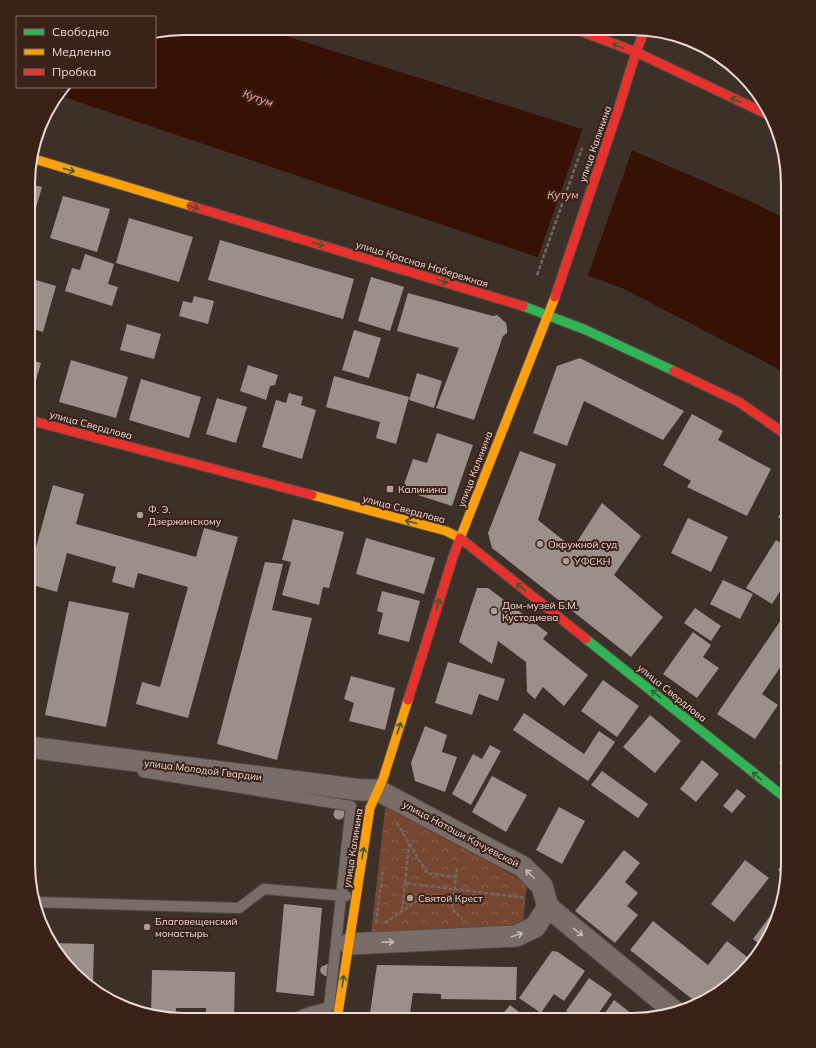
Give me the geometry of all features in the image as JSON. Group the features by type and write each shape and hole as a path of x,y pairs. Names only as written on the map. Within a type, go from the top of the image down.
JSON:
{"street":[{"path":"591,35 636,52 762,112"},
{"name":"улица Калинина","path":"338,1013 370,808 383,779 460,538 560,283 643,35"},
{"name":"улица Красная Набережная","path":"37,160 547,314 586,330 739,402 781,431"},
{"name":"улица Свердлова","path":"35,422 446,531 460,538 781,794"},
{"name":"улица Молодой Гвардии","path":"35,748 360,790 377,790"},
{"name":"улица Наташи Качуевской","path":"377,790 523,866 542,886 548,907"},
{"path":"349,944 516,936 535,927 548,907 670,1008"}],"lane":[{"path":"35,754 351,806 329,1007 307,1013"},
{"path":"40,902 239,908 264,889 356,896"}],"path":[{"path":"538,275 585,141"},
{"path":"399,827 427,873 456,877"},
{"path":"402,911 409,843"},
{"path":"457,868 452,909 468,924"},
{"path":"405,883 526,898"},
{"path":"379,926 425,895 453,899"}],"green space":[{"path":"386,801 527,884 522,931 371,933"}],"water":[{"name":"Кутум","path":"174,35 282,35 585,130 752,202 781,216 781,370 622,288 517,250 63,97 70,88 156,88 156,38"}],"pier":[{"path":"583,127 633,148 587,278 537,260"}],"building":[{"path":"35,185 42,187 35,212"},
{"path":"63,196 110,209 97,252 50,238"},
{"path":"129,218 193,237 179,282 116,263"},
{"path":"220,240 354,279 343,319 208,280"},
{"path":"85,254 114,264 108,284 118,287 112,306 65,291 72,268 80,270"},
{"path":"371,277 404,287 390,331 358,321"},
{"path":"35,280 56,286 43,332 35,330"},
{"path":"408,293 493,316 497,315 506,323 507,333 503,336 474,420 436,408 459,348 397,331"},
{"path":"194,296 214,301 208,324 179,316 183,301 192,303"},
{"path":"127,324 161,334 154,359 120,350"},
{"path":"354,330 381,338 369,378 342,370"},
{"path":"580,358 684,411 663,440 584,401 567,446 533,433 557,366"},
{"path":"71,360 128,377 116,418 59,402"},
{"path":"35,361 41,363 35,384"},
{"path":"248,365 278,375 275,385 270,386 266,400 240,391"},
{"path":"417,373 442,381 434,408 409,400"},
{"path":"334,376 409,397 396,444 376,438 380,422 326,407"},
{"path":"141,379 201,397 189,438 129,420"},
{"path":"289,393 303,397 301,405 316,410 302,459 262,447 276,400 286,403"},
{"path":"217,398 247,407 236,443 206,434"},
{"path":"692,414 723,431 718,440 771,469 747,516 687,487 691,481 663,465"},
{"path":"437,433 473,445 452,506 402,490 413,459 427,463"},
{"name":"УФСКН","path":"520,451 556,464 538,520 573,548 602,503 641,536 614,575 663,617 631,657 492,548 488,533"},
{"path":"53,485 84,494 76,524 196,557 204,528 238,537 188,718 136,704 142,682 160,687 188,587 138,573 134,588 112,582 116,567 67,553 57,592 35,586 35,551"},
{"path":"688,518 728,537 711,572 671,553"},
{"path":"293,519 344,532 329,588 323,587 319,605 282,595 291,562 282,560"},
{"path":"366,538 435,558 424,594 356,574"},
{"path":"776,540 781,543 781,590 772,604 746,588"},
{"path":"265,562 283,564 272,610 312,618 277,760 217,744"},
{"path":"723,580 753,594 740,619 710,604"},
{"name":"Дом-музей Б.М. Кустодиева","path":"477,588 488,588 548,633 543,639 588,675 564,706 543,687 535,699 527,692 526,662 498,641 492,664 459,642"},
{"path":"382,591 420,601 409,642 378,634 383,613 377,611"},
{"path":"69,601 129,613 106,727 45,715"},
{"path":"695,608 721,626 711,641 684,623"},
{"path":"781,620 781,666 762,694 778,705 755,739 717,714"},
{"path":"693,632 711,645 703,657 719,668 697,698 663,674"},
{"path":"448,662 505,679 498,701 479,694 472,715 435,703"},
{"path":"351,676 395,688 385,730 349,721 354,703 344,699"},
{"path":"603,680 639,706 617,737 581,711"},
{"path":"524,713 584,754 599,731 615,742 588,781 513,730"},
{"path":"650,715 681,741 655,773 623,747"},
{"path":"425,726 447,735 442,752 457,757 445,792 415,781 411,763"},
{"path":"490,745 501,751 471,805 452,794 473,754 482,759"},
{"path":"702,760 719,774 696,802 680,789"},
{"path":"602,771 648,804 638,818 591,785"},
{"path":"492,776 527,795 506,832 472,812"},
{"path":"737,789 746,796 732,813 723,806"},
{"path":"559,807 585,821 562,864 536,850"},
{"path":"339,808 343,810 345,814 343,818 339,820 335,818 333,814 335,810"},
{"path":"624,850 640,863 625,882 638,893 627,906 638,915 615,943 575,911"},
{"path":"745,860 769,878 734,922 711,904"},
{"path":"284,904 322,908 314,996 276,992"},
{"path":"773,912 766,930 758,943 753,939"},
{"path":"653,921 708,965 727,941 748,958 723,982 693,1000 630,950"},
{"path":"58,943 94,944 93,981 72,962"},
{"path":"552,951 558,952 585,971 564,1001 554,994 541,1013 519,998"},
{"path":"327,964 330,965 329,976 325,976 320,970 321,967"},
{"path":"377,965 517,967 516,1000 441,999 441,994 413,993 410,1013 370,1013"},
{"path":"152,970 235,972 234,1013 206,1013 206,1008 176,1008 176,1013 151,1009"},
{"path":"589,978 612,994 599,1013 569,1013 566,1011"},
{"path":"614,1000 631,1013 605,1013"},
{"path":"510,1005 520,1013 504,1013"}],"traffic: fast":[{"path":"523,306 586,330 674,371"},
{"path":"586,639 781,794"}],"traffic: slow":[{"path":"37,160 191,206"},
{"path":"459,541 555,297"},
{"path":"312,495 446,531 460,538"},
{"path":"338,1013 370,808 383,779 408,700"}],"traffic: jam":[{"path":"591,35 636,52 762,112"},
{"path":"555,297 643,35"},
{"path":"191,206 523,306"},
{"path":"674,371 739,402 781,431"},
{"path":"35,422 312,495"},
{"path":"460,538 586,639"},
{"path":"408,700 459,541"}],"place":[{"name":"Калинина","path":"390,489"},
{"name":"Ф. Э. Дзержинскому","path":"140,515"},
{"name":"Окружной суд","path":"540,544"},
{"name":"УФСКН","path":"566,561"},
{"name":"Дом-музей Б.М. Кустодиева","path":"494,611"},
{"name":"Святой Крест","path":"410,898"},
{"name":"Благовещенский монастырь","path":"147,927"}]}
